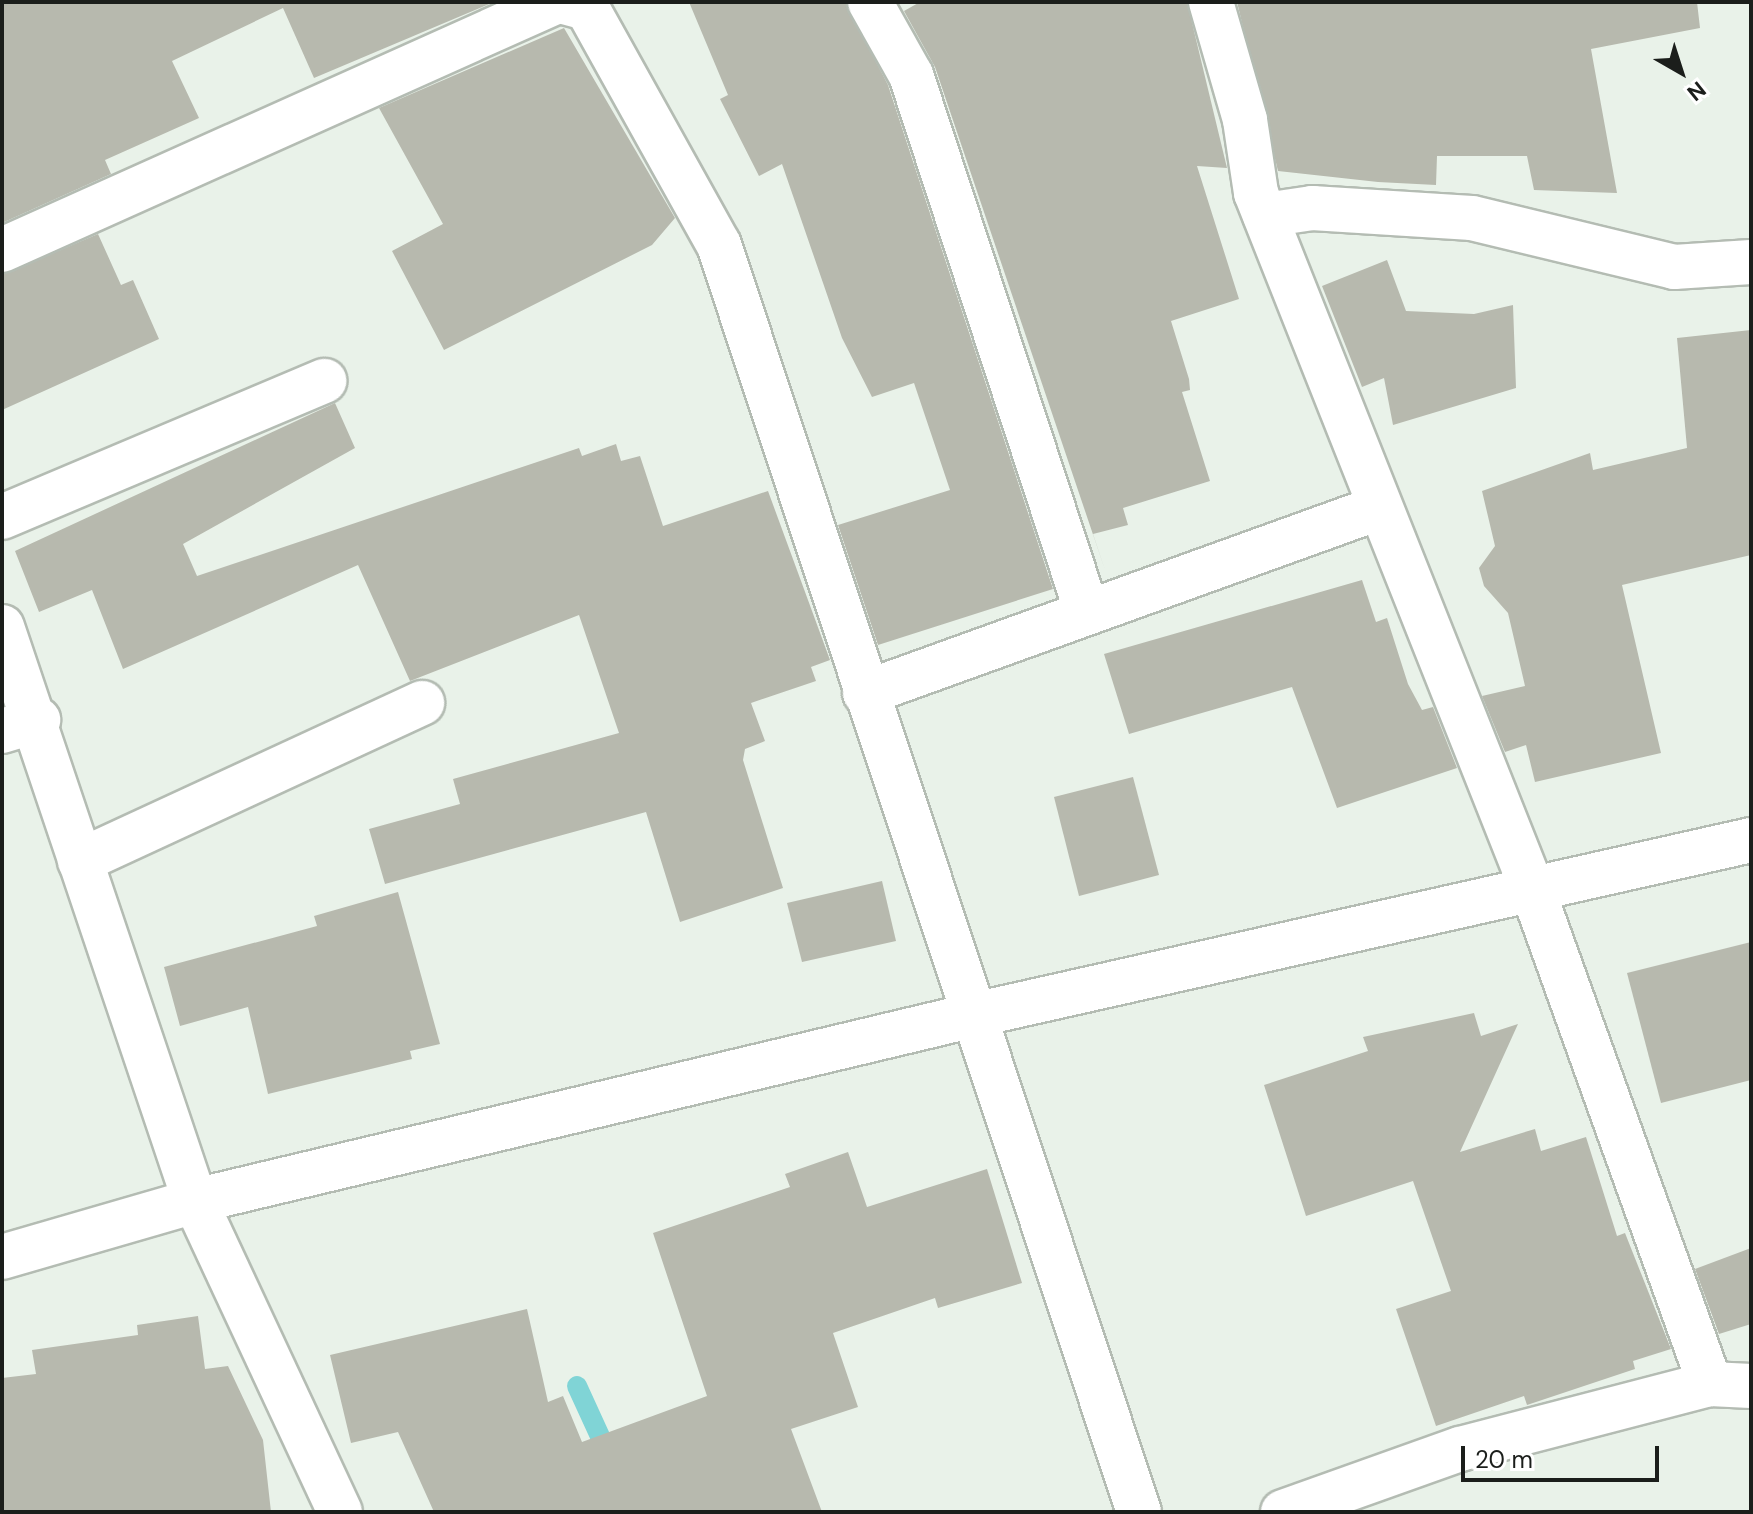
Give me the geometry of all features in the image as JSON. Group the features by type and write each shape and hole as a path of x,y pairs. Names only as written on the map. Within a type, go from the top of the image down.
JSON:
{"street":[{"path":"870,2 911,75 1086,609"},
{"path":"1211,2 1265,215 1378,508 1730,1385 1460,1449 1283,1512"},
{"path":"2,250 576,4 719,245 1139,1512"},
{"path":"1265,215 1312,208 1472,218 1674,267 1751,262"},
{"path":"2,517 324,381"},
{"path":"865,693 1070,621 1086,609 1378,508"},
{"path":"2,627 20,726 80,861 116,981 130,991 195,1201 340,1512"},
{"path":"80,861 422,703"},
{"path":"2,1257 195,1201 974,1015 1751,840"}],"building":[{"path":"2,2 494,2 314,78 283,8 172,61 199,118 105,160 111,174 2,223"},
{"path":"689,2 845,2 888,85 1053,589 878,645 838,525 950,490 914,383 872,397 842,338 782,164 759,176 720,99 728,95"},
{"path":"920,2 1187,2 1227,168 1197,166 1239,299 1171,321 1189,379 1190,390 1182,392 1210,481 1123,508 1128,525 1093,534 1106,573 935,67 904,11"},
{"path":"1237,2 1697,2 1700,28 1591,49 1617,193 1534,190 1527,156 1437,156 1436,185 1378,182 1278,171"},
{"path":"564,28 675,218 652,245 444,350 392,251 443,224 379,108"},
{"path":"98,234 121,285 133,280 159,339 2,410 2,275"},
{"path":"1387,260 1406,311 1474,314 1513,305 1516,388 1393,425 1384,378 1362,387 1322,286"},
{"path":"1751,330 1751,555 1622,585 1661,753 1535,782 1526,745 1505,752 1482,696 1525,686 1508,613 1484,586 1479,568 1495,546 1482,491 1590,453 1593,470 1687,448 1677,338"},
{"path":"335,403 355,448 183,544 197,576 579,448 582,456 616,444 621,461 640,456 663,526 768,491 830,660 811,667 816,681 751,703 765,741 745,749 743,760 783,888 680,922 646,812 385,884 369,829 460,804 453,779 619,733 579,615 410,681 358,565 123,669 92,590 39,612 15,551"},
{"path":"1362,580 1376,622 1387,618 1408,684 1422,710 1433,707 1457,768 1337,808 1292,687 1129,734 1104,654"},
{"path":"1133,777 1159,875 1079,896 1054,797"},
{"path":"882,881 896,941 802,962 787,903"},
{"path":"398,892 440,1044 410,1051 412,1059 268,1094 248,1007 180,1026 164,967 317,926 314,916"},
{"path":"1751,942 1751,1080 1661,1103 1627,973"},
{"path":"1474,1013 1481,1036 1518,1024 1460,1152 1535,1129 1541,1151 1586,1137 1617,1236 1625,1233 1671,1349 1633,1361 1635,1369 1527,1405 1524,1396 1436,1426 1396,1309 1451,1291 1413,1181 1306,1216 1264,1085 1368,1051 1363,1037"},
{"path":"848,1152 867,1207 987,1169 1022,1283 938,1308 935,1298 833,1333 858,1407 791,1429 822,1512 434,1512 398,1432 351,1443 330,1355 527,1309 548,1402 563,1396 582,1442 707,1396 653,1233 790,1187 785,1174"},
{"path":"1751,1248 1751,1324 1719,1334 1695,1269"},
{"path":"198,1316 205,1369 228,1366 263,1440 271,1512 2,1512 2,1378 36,1374 32,1350 138,1335 137,1325"}],"waterway":[{"path":"577,1386 610,1458"}]}
